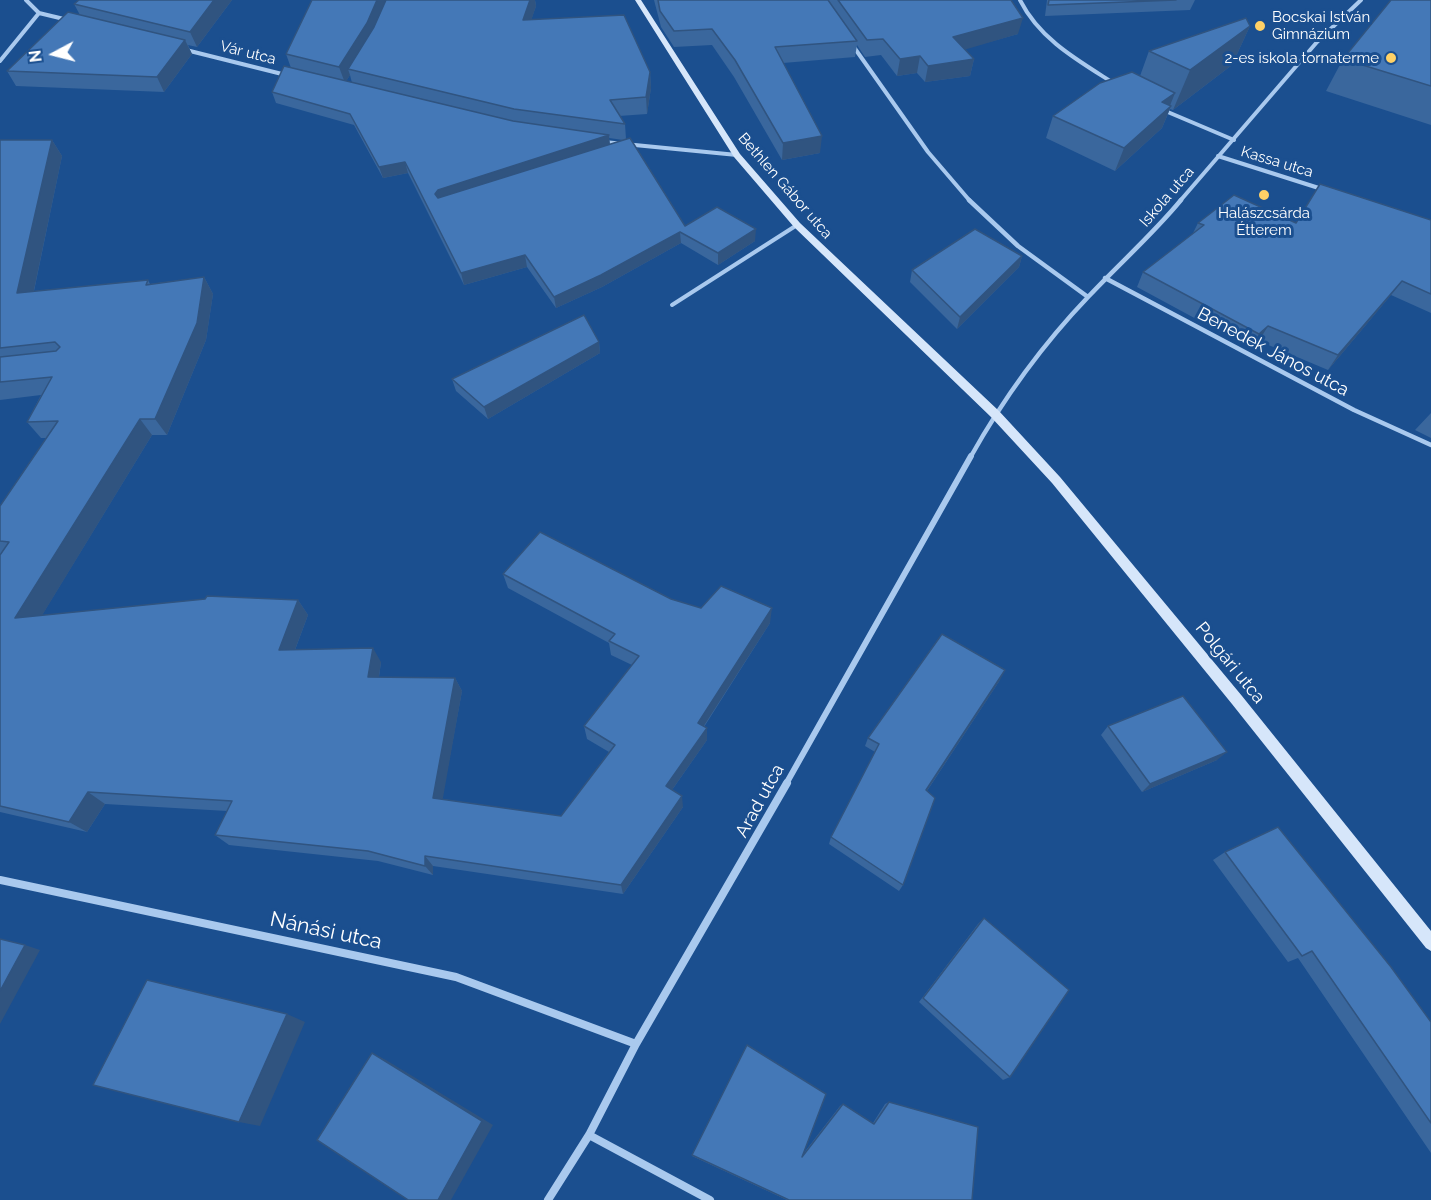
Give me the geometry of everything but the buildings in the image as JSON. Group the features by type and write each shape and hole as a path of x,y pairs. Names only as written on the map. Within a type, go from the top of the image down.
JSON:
{"main road":[{"name":"Bethlen Gábor utca","path":"638,0 737,155 797,225 994,414"},
{"name":"Polgári utca","path":"994,414 1056,480 1237,700 1431,942"}],"street":[{"path":"26,0 39,14 70,21"},
{"path":"1020,0 1039,29 1080,62 1118,86"},
{"name":"Iskola utca","path":"994,414 1027,370 1088,297 1160,225 1317,42 1361,0"},
{"path":"0,61 39,14"},
{"path":"850,41 916,138 980,212 1027,253 1088,297"},
{"name":"Vár utca","path":"181,48 294,77"},
{"path":"1158,108 1234,140"},
{"path":"595,140 737,155"},
{"path":"618,149 628,145"},
{"name":"Kassa utca","path":"1218,156 1330,192"},
{"name":"Benedek János utca","path":"1105,278 1354,410 1431,445"},
{"name":"Arad utca","path":"548,1200 589,1135 636,1044 729,886 994,414"},
{"name":"Nánási utca","path":"0,880 456,977 636,1044"},
{"path":"589,1135 710,1200"}],"lane":[{"path":"672,305 797,225"}],"place":[{"name":"Bocskai István Gimnázium","path":"1260,26"},
{"name":"2-es iskola tornaterme","path":"1391,58"},
{"name":"Halászcsárda Étterem","path":"1264,195"}]}
